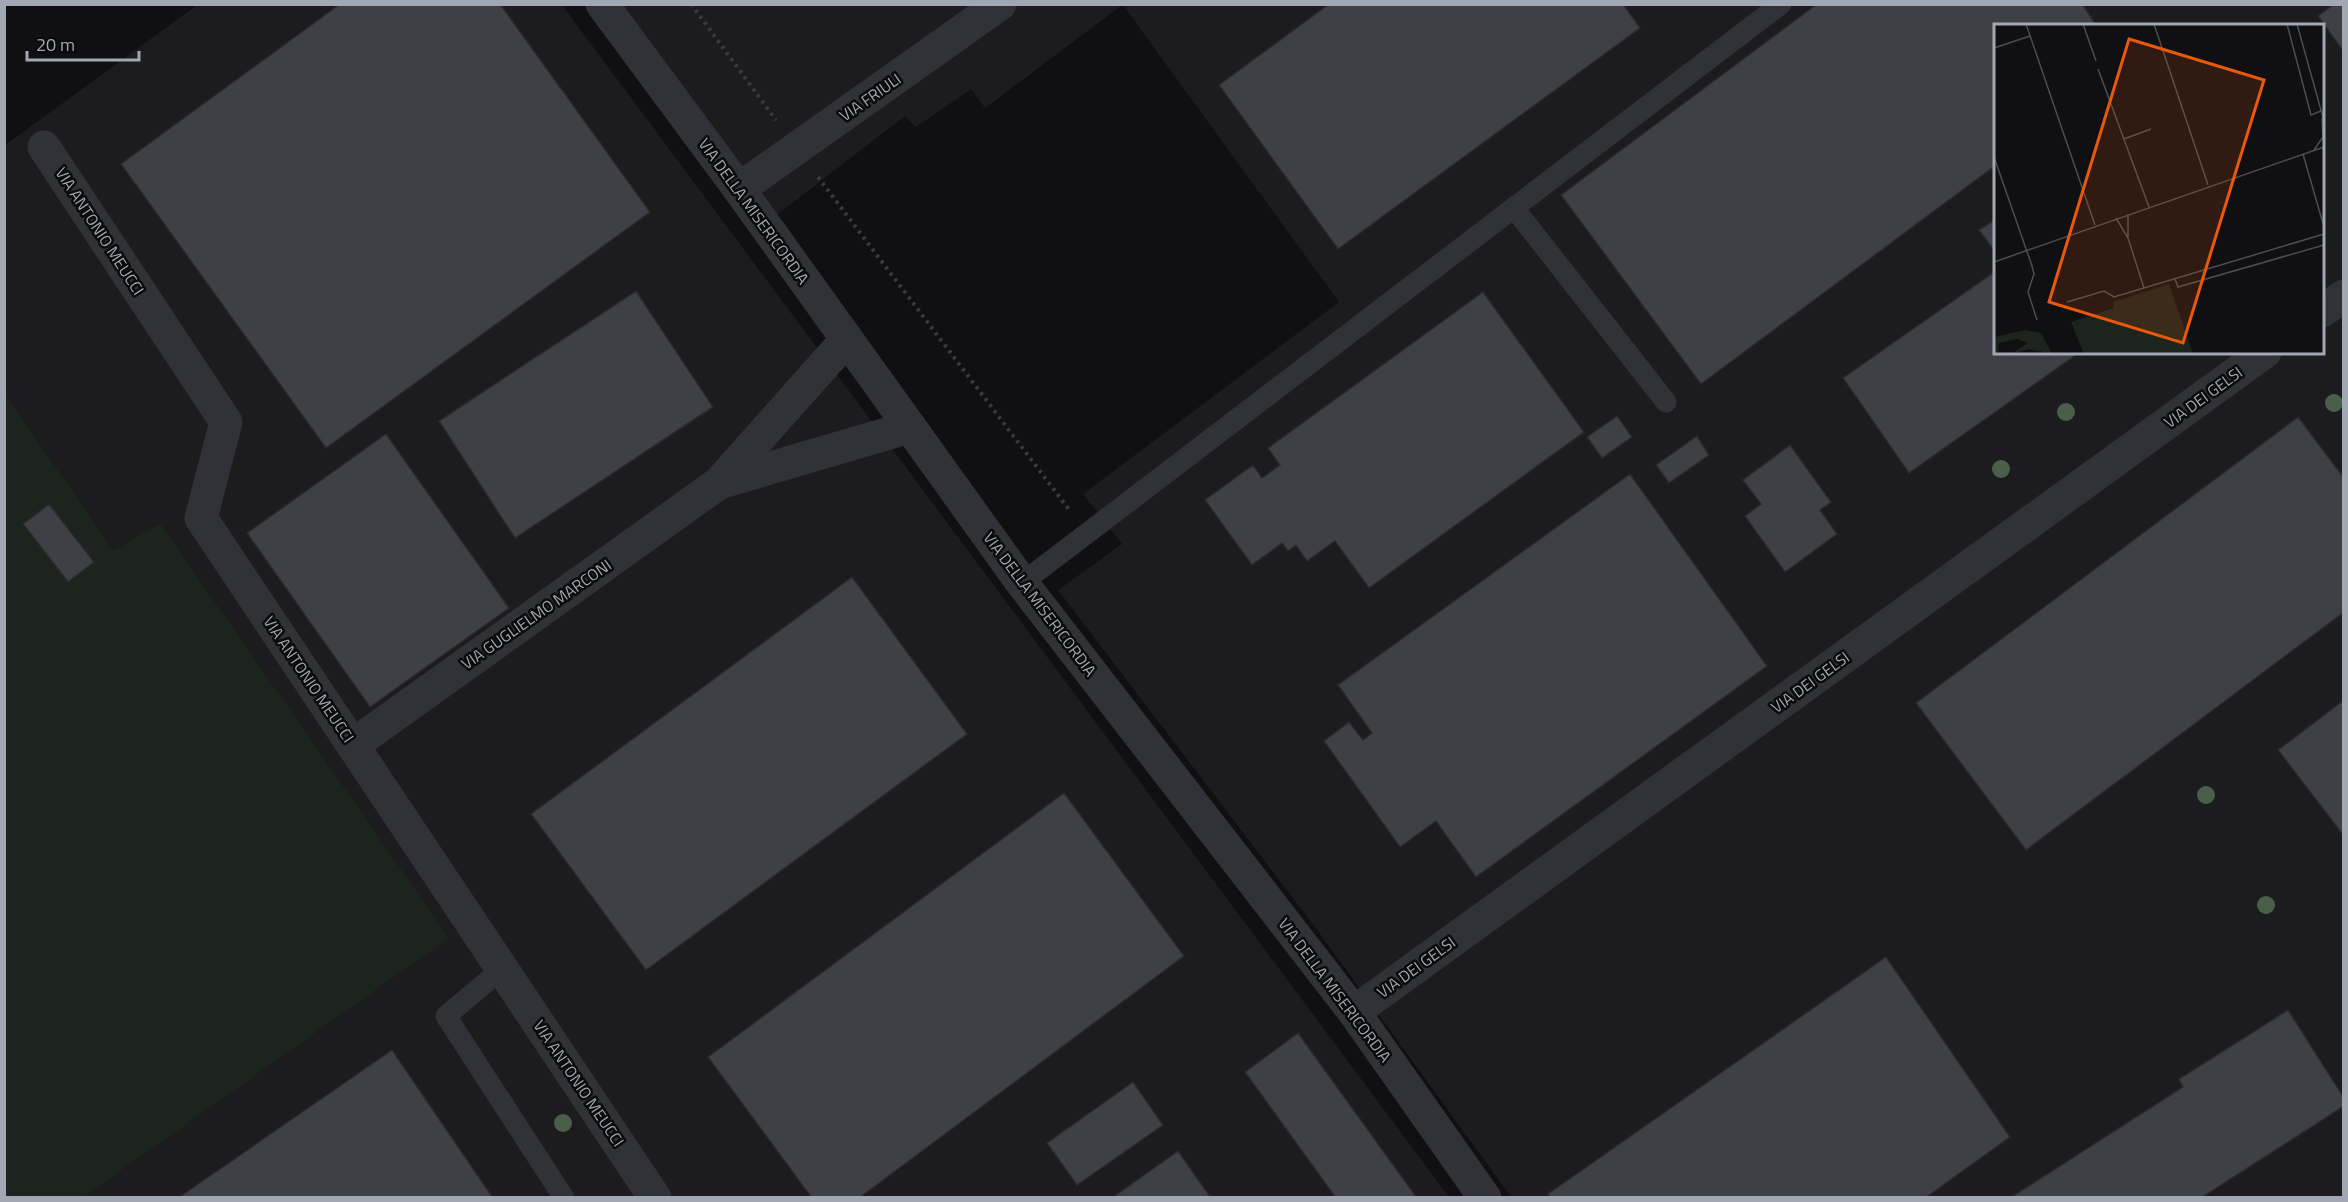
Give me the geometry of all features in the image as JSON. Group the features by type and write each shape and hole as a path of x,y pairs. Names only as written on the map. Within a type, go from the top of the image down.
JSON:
{"street":[{"name":"VIA DELLA MISERICORDIA","path":"602,4 739,189 1022,583 1354,1012 1485,1197"},
{"name":"VIA FRIULI","path":"739,189 1000,4"},
{"name":"VIA ANTONIO MEUCCI","path":"44,147 226,422 201,518 655,1197"},
{"path":"2324,310 2343,296"},
{"name":"VIA GUGLIELMO MARCONI","path":"353,745 719,483 847,339"},
{"name":"VIA DEI GELSI","path":"1354,1012 2262,354"},
{"name":"VIA GUGLIELMO MARCONI","path":"719,483 910,427"}],"lane":[{"path":"1022,583 1781,4"},
{"path":"1514,208 1666,402"},
{"path":"502,969 446,1016 564,1197"}],"path":[{"path":"691,4 796,148 1087,533"}],"shaded area":[{"path":"197,5 562,5 1449,1197 84,1197 448,938 160,523 114,550 5,394 4,146"},
{"path":"617,5 1122,5 985,108 971,89 916,127 905,116 774,217"},
{"path":"1123,5 2343,5 2343,1197 1511,1197 1315,927 1058,590 1122,544 1083,494 1339,302"},
{"path":"5,394 114,550 160,523 449,938 84,1197 5,1197"}],"building":[{"path":"340,4 500,4 650,212 326,448 121,164"},
{"path":"1329,4 1623,4 1640,28 1338,249 1219,85"},
{"path":"1817,4 2082,4 2096,24 1994,24 1994,166 1701,384 1561,195"},
{"path":"2334,4 2344,4 2344,52 2324,24 2318,16"},
{"path":"1994,220 1994,250 1979,230"},
{"path":"1994,272 1994,354 2077,354 1909,473 1843,378"},
{"path":"636,291 713,407 515,538 439,421"},
{"path":"1483,292 1584,432 1369,588 1335,541 1307,561 1296,545 1288,551 1282,543 1252,565 1205,500 1253,465 1262,478 1280,465 1268,448"},
{"path":"1617,416 1632,437 1602,458 1587,437"},
{"path":"2298,417 2344,478 2344,612 2026,850 1916,703"},
{"path":"386,434 509,608 370,707 247,533"},
{"path":"1697,436 1709,455 1669,483 1656,465"},
{"path":"1790,445 1831,502 1820,510 1837,534 1785,572 1745,516 1761,504 1743,480"},
{"path":"1630,474 1767,666 1476,877 1436,821 1400,847 1324,741 1349,722 1363,740 1372,733 1338,685"},
{"path":"49,504 94,562 68,582 23,524"},
{"path":"852,577 967,734 646,970 531,814"},
{"path":"2344,700 2344,836 2278,750"},
{"path":"1064,793 1184,956 859,1198 812,1198 708,1057"},
{"path":"1886,957 2010,1137 1925,1198 1551,1198 1548,1194"},
{"path":"2288,1010 2344,1098 2344,1106 2201,1198 2010,1198 2183,1087 2179,1079"},
{"path":"1298,1033 1417,1198 1336,1198 1245,1072"},
{"path":"392,1050 493,1198 178,1198"},
{"path":"1133,1082 1163,1125 1077,1185 1047,1143"},
{"path":"1178,1151 1211,1198 1112,1198"}]}
